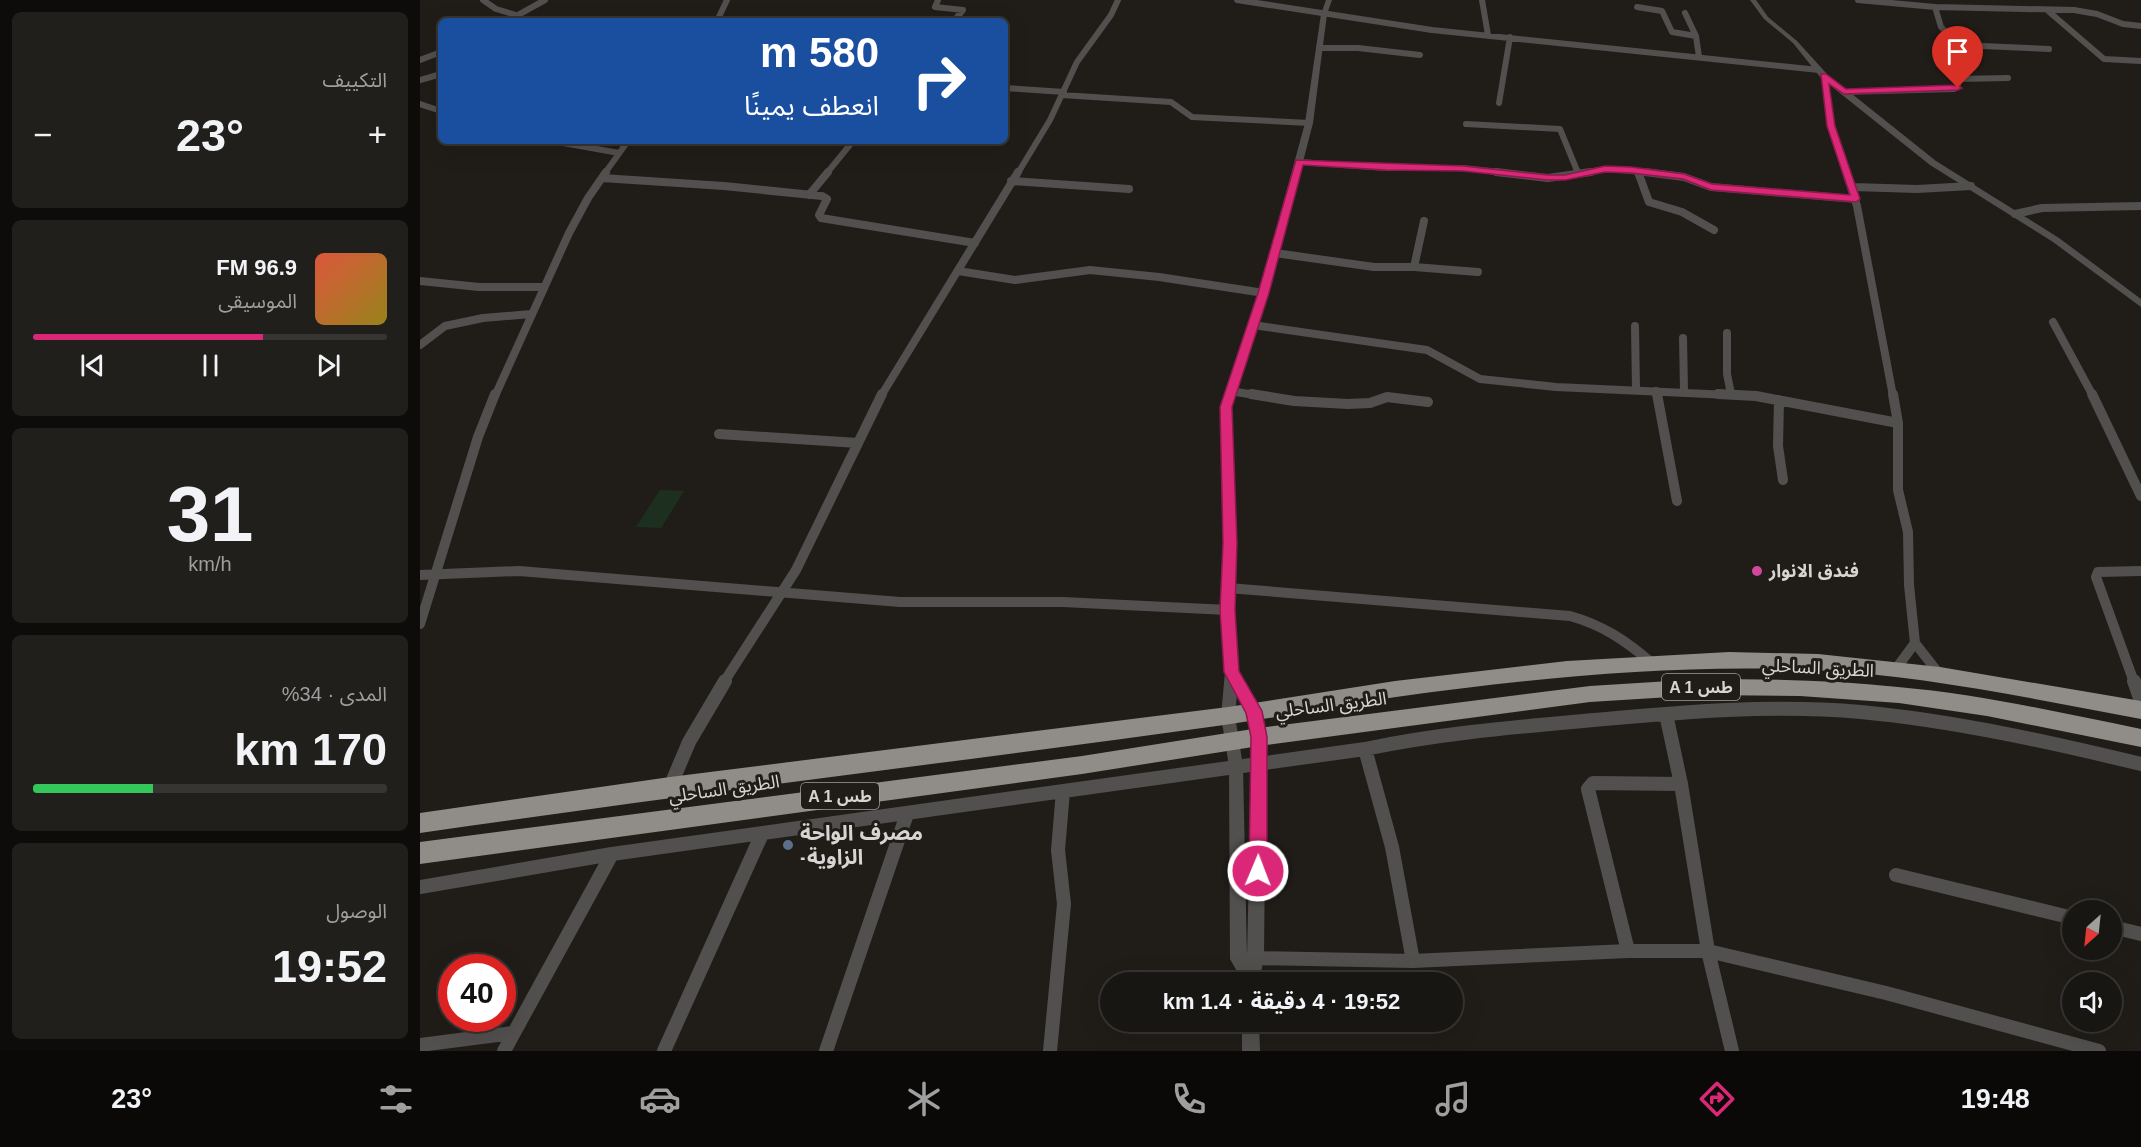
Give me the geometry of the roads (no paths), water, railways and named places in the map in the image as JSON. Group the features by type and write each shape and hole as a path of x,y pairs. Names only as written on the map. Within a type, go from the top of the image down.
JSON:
{"highway":[{"name":"الطريق الساحلي","path":"420,823 670,787 1228,716 1395,689 1567,669 1652,663 1729,660 1818,662 1940,675 2141,710"},
{"name":"الطريق الساحلي","path":"420,853 1082,765 1259,737 1590,694 1702,687 1800,688 1899,695 1998,709 2141,738"}],"street":[{"path":"483,0 496,9 516,15"},
{"path":"526,0 535,5"},
{"path":"512,18 545,0"},
{"path":"718,18 727,0"},
{"path":"938,0 935,7 963,10 956,18"},
{"path":"670,787 689,742 710,705 761,621 782,592 876,405 1063,94 1077,62 1111,15 1118,0"},
{"path":"1237,0 1324,14 1488,35 1699,57 1821,73"},
{"path":"1246,972 1238,958 1236,766 1228,716 1232,672 1228,610 1230,543 1226,407 1264,293 1309,123 1324,14 1329,0"},
{"path":"1482,0 1488,35"},
{"path":"1753,0 1766,18 1795,42 1821,73 1933,163 2064,245 2141,304"},
{"path":"1858,0 1935,7 2074,10 2097,14 2123,24 2141,26"},
{"path":"2065,0 2074,10"},
{"path":"1637,7 1662,11 1665,27 1670,32 1696,36"},
{"path":"1935,7 1941,27 1959,45 2049,49"},
{"path":"2047,10 2103,59 2141,61"},
{"path":"1685,13 1696,36 1699,57"},
{"path":"1499,103 1510,37"},
{"path":"1319,48 1358,48 1420,55"},
{"path":"420,60 438,53"},
{"path":"1821,73 1831,126 1856,199 1898,423 1898,490 1908,532 1909,585 1916,643 1940,675"},
{"path":"420,80 438,75"},
{"path":"1844,92 1954,89 1958,86 1956,81 1958,79 2008,78"},
{"path":"1008,88 1171,102 1192,117 1309,123"},
{"path":"420,104 438,110"},
{"path":"420,112 429,108"},
{"path":"1466,124 1560,129 1578,174"},
{"path":"569,144 619,153"},
{"path":"420,624 478,437 569,233 626,144"},
{"path":"809,195 851,144"},
{"path":"1299,162 1386,168 1463,168 1548,178 1605,169 1638,171 1684,177 1711,187 1856,199"},
{"path":"1638,171 1649,202 1682,212 1714,230"},
{"path":"602,178 724,186 826,197 819,215 827,220 975,243"},
{"path":"1011,182 1129,189"},
{"path":"1853,187 1917,189 1971,186"},
{"path":"2015,214 2042,208 2141,206"},
{"path":"1414,267 1424,221"},
{"path":"1275,253 1374,267 1414,267 1478,272"},
{"path":"958,271 1015,280 1090,270 1159,277 1264,293"},
{"path":"420,281 479,287 544,287"},
{"path":"420,345 445,326 483,318 531,314"},
{"path":"2053,322 2097,403 2141,496"},
{"path":"1253,326 1427,350 1452,361 1469,376 1480,379 1556,387 1731,394 1779,400 1898,423"},
{"path":"1635,326 1636,390"},
{"path":"1727,333 1727,374 1731,394"},
{"path":"1683,338 1684,392"},
{"path":"1230,391 1294,401 1348,404 1370,403 1387,398 1428,402"},
{"path":"1656,391 1677,501"},
{"path":"1779,400 1778,446 1783,480"},
{"path":"719,434 858,443"},
{"path":"420,574 519,571 900,602 1063,602 1228,610"},
{"path":"2141,571 2105,571 2098,572 2096,577 2141,701"},
{"path":"1228,588 1570,616 1593,622 1613,631 1652,663"},
{"path":"1895,670 1916,643"},
{"path":"1232,672 1254,711 1259,737 1256,958 1253,972"},
{"path":"420,887 612,854 1365,749 1416,737 1751,708 1819,709 1908,717 2004,733 2139,767"},
{"path":"1666,714 1681,784 1708,951 1732,1051"},
{"path":"1365,749 1392,847 1413,961"},
{"path":"1628,951 1588,789 1593,783 1681,784"},
{"path":"1050,1051 1064,904 1058,850 1063,791"},
{"path":"826,1051 907,814"},
{"path":"664,1051 762,834"},
{"path":"504,1051 612,854"},
{"path":"1896,875 2062,915"},
{"path":"2122,929 2141,934"},
{"path":"1238,958 1413,961 1628,951 1708,951 1886,993 2099,1051"},
{"path":"1251,1032 1251,1051"},
{"path":"420,1045 513,1033"}],"place":[{"name":"فندق الانوار","path":"1757,571"},
{"name":"مصرف الواحة -الزاوية","path":"788,845"}]}
